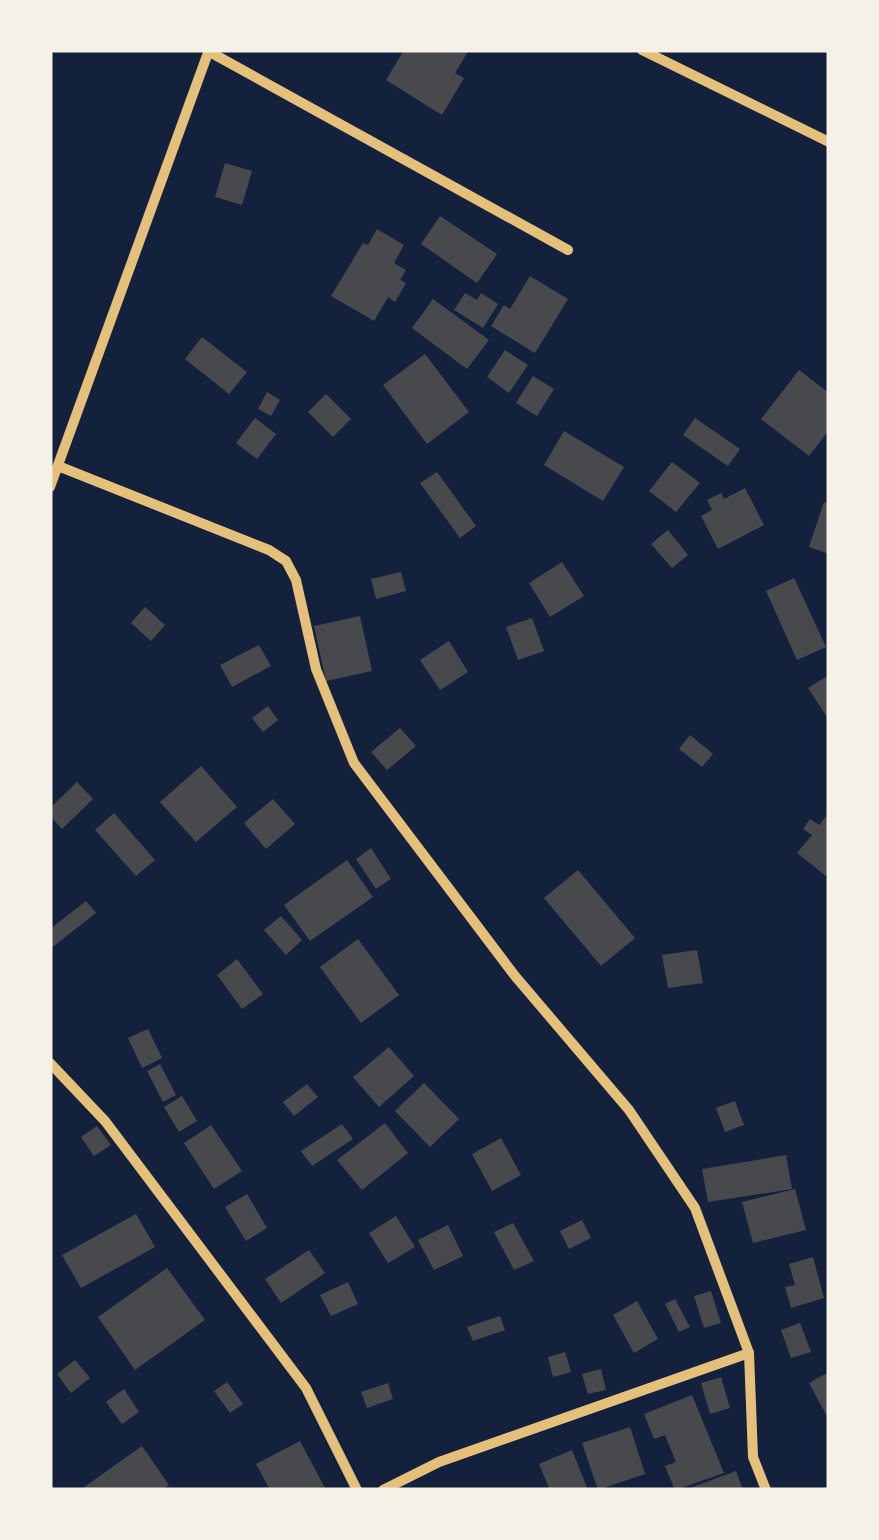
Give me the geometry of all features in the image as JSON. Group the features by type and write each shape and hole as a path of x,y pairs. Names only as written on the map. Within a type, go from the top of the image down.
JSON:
{"street":[{"path":"642,50 829,142"},
{"path":"50,487 208,51 568,250"},
{"path":"58,466 286,560 296,580 316,669 354,763 516,976 630,1110 694,1208 749,1353 753,1457 766,1490"},
{"path":"50,1063 105,1121 306,1388 357,1490"},
{"path":"383,1490 438,1462 749,1353"}],"building":[{"path":"404,50 469,50 455,73 464,78 442,115 386,80"},
{"path":"225,163 252,171 242,205 215,197"},
{"path":"440,216 497,254 477,283 421,244"},
{"path":"377,229 404,245 394,263 406,270 400,280 406,283 395,302 388,297 374,321 331,296 363,243 368,245"},
{"path":"530,276 568,299 535,353 491,326 504,305 510,309"},
{"path":"465,293 477,300 481,293 498,304 483,328 454,310"},
{"path":"433,299 489,340 467,369 412,328"},
{"path":"202,337 247,372 229,394 185,359"},
{"path":"505,350 528,365 509,393 487,377"},
{"path":"425,354 469,412 427,444 383,385"},
{"path":"799,370 829,393 829,430 809,456 761,419"},
{"path":"533,376 554,389 537,416 516,403"},
{"path":"267,392 280,400 271,416 258,409"},
{"path":"326,394 351,419 333,437 308,412"},
{"path":"255,418 276,434 257,459 236,443"},
{"path":"695,418 740,449 728,466 683,435"},
{"path":"564,431 624,467 603,501 544,465"},
{"path":"672,462 700,483 676,512 649,491"},
{"path":"437,472 476,526 460,538 420,483"},
{"path":"745,488 764,525 718,549 701,516 712,510 707,500 721,493 724,499"},
{"path":"824,502 829,504 829,554 809,547"},
{"path":"668,530 688,555 672,568 651,544"},
{"path":"562,562 584,596 550,617 529,583"},
{"path":"401,572 406,591 376,599 371,579"},
{"path":"794,578 826,647 797,660 766,591"},
{"path":"145,607 165,625 151,641 131,623"},
{"path":"360,616 372,671 326,681 314,626"},
{"path":"532,618 544,651 518,660 506,627"},
{"path":"449,641 468,672 440,690 420,660"},
{"path":"259,645 271,666 232,687 220,665"},
{"path":"829,675 829,720 808,688"},
{"path":"268,706 278,720 263,732 252,718"},
{"path":"400,728 416,746 387,770 371,752"},
{"path":"690,735 713,754 702,767 679,749"},
{"path":"201,766 237,807 196,842 160,802"},
{"path":"77,782 93,799 62,829 50,816 50,808"},
{"path":"273,799 295,824 266,849 244,823"},
{"path":"114,813 155,860 136,876 95,830"},
{"path":"829,813 826,876 797,853 812,835 803,829 810,819 819,825"},
{"path":"371,848 391,879 376,889 356,859"},
{"path":"347,860 373,897 310,941 284,905"},
{"path":"578,870 635,938 601,966 544,898"},
{"path":"86,901 96,913 50,949 50,929"},
{"path":"281,916 302,940 286,955 264,930"},
{"path":"358,939 399,995 361,1023 320,967"},
{"path":"697,950 703,983 668,988 662,955"},
{"path":"237,959 263,994 242,1009 217,975"},
{"path":"148,1029 162,1058 142,1068 128,1038"},
{"path":"389,1047 414,1076 379,1107 353,1077"},
{"path":"160,1064 176,1095 163,1102 147,1071"},
{"path":"424,1083 459,1119 430,1147 395,1111"},
{"path":"307,1084 318,1097 294,1116 283,1102"},
{"path":"182,1096 197,1121 179,1132 164,1107"},
{"path":"735,1101 744,1125 725,1132 716,1108"},
{"path":"385,1123 408,1153 362,1190 337,1160"},
{"path":"342,1124 353,1139 312,1166 301,1151"},
{"path":"211,1125 242,1171 214,1189 184,1143"},
{"path":"97,1126 111,1145 94,1156 81,1137"},
{"path":"501,1138 521,1175 492,1191 472,1154"},
{"path":"786,1155 792,1189 708,1202 702,1169"},
{"path":"795,1189 806,1230 753,1243 742,1202"},
{"path":"247,1194 267,1228 246,1241 225,1207"},
{"path":"136,1214 155,1247 81,1288 62,1255"},
{"path":"396,1216 415,1247 388,1263 369,1233"},
{"path":"582,1220 591,1238 569,1249 560,1231"},
{"path":"513,1223 534,1261 514,1270 494,1232"},
{"path":"448,1225 463,1256 434,1270 418,1240"},
{"path":"309,1250 325,1273 281,1303 265,1279"},
{"path":"813,1257 824,1298 791,1308 785,1287 795,1285 789,1264"},
{"path":"167,1268 205,1320 135,1370 98,1317"},
{"path":"348,1282 358,1304 331,1316 320,1295"},
{"path":"711,1291 721,1323 704,1328 694,1296"},
{"path":"675,1299 690,1327 679,1332 665,1304"},
{"path":"637,1301 658,1339 634,1353 613,1315"},
{"path":"500,1316 505,1330 473,1341 467,1327"},
{"path":"800,1323 811,1352 791,1358 781,1330"},
{"path":"565,1352 571,1372 553,1377 548,1357"},
{"path":"75,1360 90,1378 71,1393 57,1374"},
{"path":"601,1369 606,1390 588,1394 582,1374"},
{"path":"829,1372 829,1420 809,1383"},
{"path":"721,1377 730,1408 710,1414 701,1383"},
{"path":"227,1382 243,1404 230,1413 214,1391"},
{"path":"388,1383 393,1399 367,1408 361,1392"},
{"path":"124,1389 139,1412 122,1424 106,1402"},
{"path":"692,1395 724,1473 675,1490 665,1466 676,1462 665,1435 654,1439 644,1414"},
{"path":"630,1427 645,1474 598,1490 582,1443"},
{"path":"300,1441 326,1490 270,1490 256,1464"},
{"path":"142,1446 169,1485 161,1490 80,1490"},
{"path":"572,1450 588,1490 550,1490 539,1464"},
{"path":"736,1471 743,1490 685,1490"}]}
